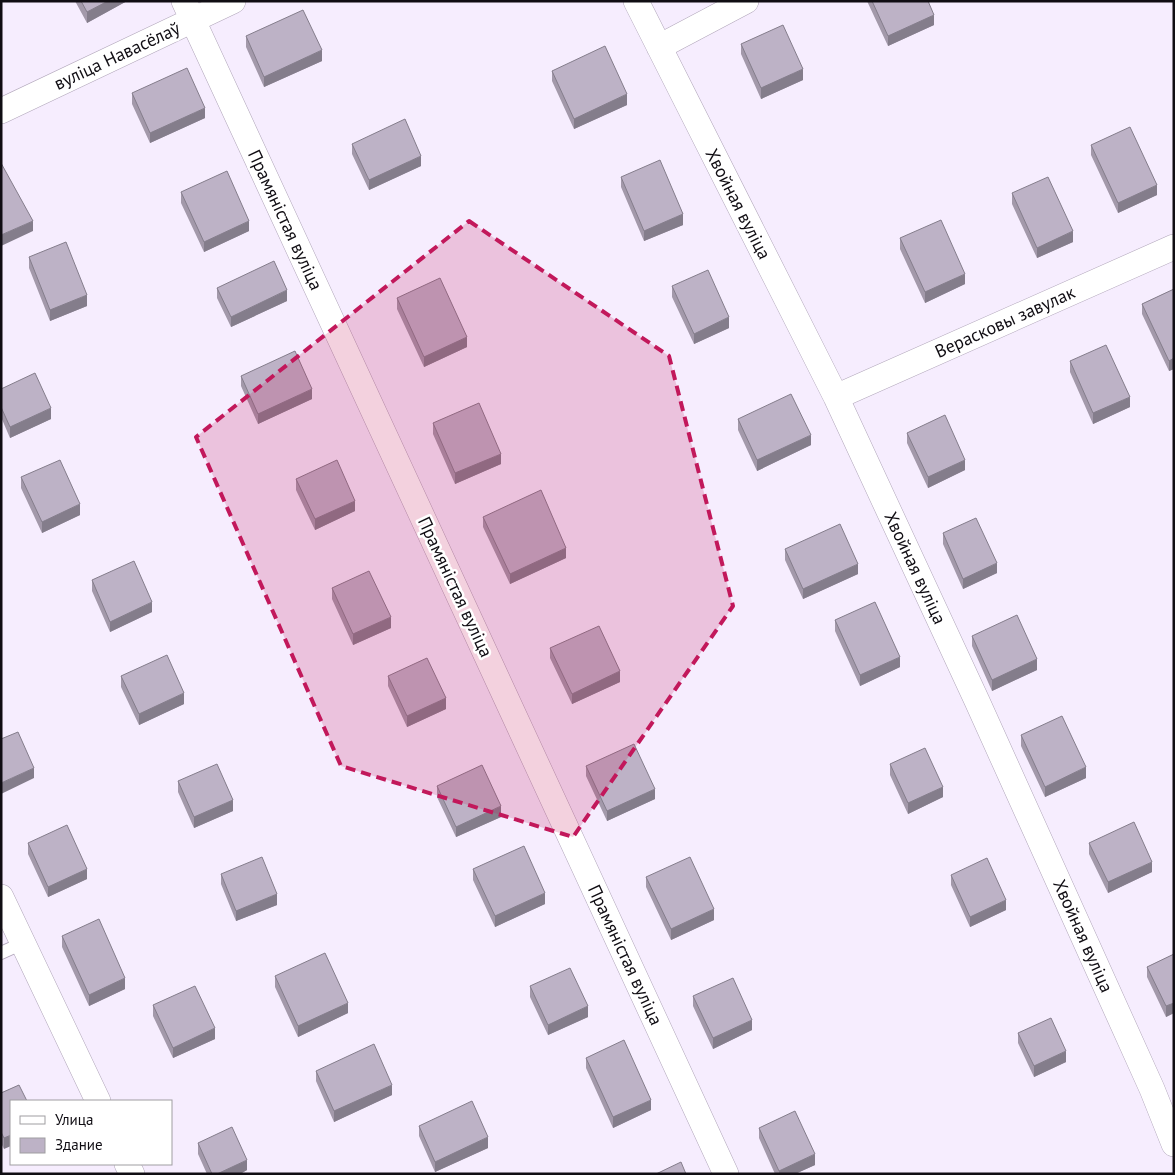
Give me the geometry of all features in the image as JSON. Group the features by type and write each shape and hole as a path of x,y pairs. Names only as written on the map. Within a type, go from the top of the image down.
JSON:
{"street":[{"name":"вуліца Навасёлаў","path":"1,111 188,11 233,1"},
{"name":"Хвойная вуліца","path":"636,1 836,397 981,710 1152,1089 1174,1144"},
{"path":"658,47 746,1"},
{"name":"Прамяністая вуліца","path":"188,11 726,1174"},
{"name":"Верасковы завулак","path":"836,397 1174,248"},
{"path":"1,898 12,948 97,1100"}],"highlighted area":[{"path":"469,221 669,356 733,606 573,837 341,766 196,437"}],"building":[{"path":"81,1 108,1 87,12"},
{"path":"872,1 928,1 934,15 888,36"},
{"path":"303,10 322,50 264,77 246,36"},
{"path":"783,25 803,69 761,88 741,44"},
{"path":"605,46 627,94 574,119 552,71"},
{"path":"187,68 205,108 150,133 132,93"},
{"path":"405,119 421,156 369,180 352,144"},
{"path":"1130,127 1157,185 1118,203 1091,145"},
{"path":"660,160 683,214 644,231 621,177"},
{"path":"1,163 33,221 1,235"},
{"path":"227,171 249,221 204,242 181,192"},
{"path":"1048,177 1073,231 1037,248 1012,193"},
{"path":"941,220 965,274 925,292 900,238"},
{"path":"66,242 87,295 50,310 29,257"},
{"path":"274,261 287,290 231,317 217,288"},
{"path":"708,270 729,317 694,334 672,286"},
{"path":"440,278 467,337 424,357 397,298"},
{"path":"1174,289 1174,358 1169,361 1142,304"},
{"path":"1106,345 1130,397 1093,413 1070,361"},
{"path":"295,351 312,389 258,414 241,376"},
{"path":"35,373 51,408 10,427 1,407 1,389"},
{"path":"791,394 811,435 757,460 738,419"},
{"path":"479,403 501,454 455,473 433,423"},
{"path":"945,415 965,460 928,477 907,433"},
{"path":"60,460 80,504 42,522 21,477"},
{"path":"337,460 355,501 315,519 296,479"},
{"path":"541,490 566,548 510,574 483,517"},
{"path":"976,518 997,563 963,579 943,533"},
{"path":"840,524 858,564 803,589 785,549"},
{"path":"134,561 152,602 110,622 92,580"},
{"path":"369,571 391,617 353,634 332,588"},
{"path":"875,602 900,657 860,675 835,620"},
{"path":"1017,615 1037,659 992,680 972,636"},
{"path":"599,626 620,671 572,694 550,648"},
{"path":"167,655 184,693 139,714 121,676"},
{"path":"427,658 446,698 407,716 388,676"},
{"path":"1062,716 1086,767 1045,787 1021,735"},
{"path":"18,732 34,768 1,783 1,739"},
{"path":"634,744 655,789 607,811 586,766"},
{"path":"925,748 943,787 908,803 890,764"},
{"path":"217,764 233,800 194,817 178,781"},
{"path":"482,765 501,806 456,827 437,786"},
{"path":"1134,822 1152,862 1108,882 1089,843"},
{"path":"67,825 87,869 48,887 28,843"},
{"path":"524,846 545,893 495,916 473,869"},
{"path":"262,857 277,894 236,911 221,874"},
{"path":"690,857 714,909 671,929 646,877"},
{"path":"987,858 1006,900 970,917 951,875"},
{"path":"99,919 125,978 89,995 62,936"},
{"path":"325,953 348,1003 298,1026 275,976"},
{"path":"1174,954 1174,1003 1166,1006 1147,967"},
{"path":"570,968 588,1006 548,1025 530,986"},
{"path":"733,978 752,1020 713,1038 693,996"},
{"path":"195,986 215,1028 173,1048 153,1005"},
{"path":"1051,1018 1066,1051 1034,1066 1018,1033"},
{"path":"624,1040 651,1100 613,1117 586,1058"},
{"path":"374,1044 392,1085 334,1111 316,1071"},
{"path":"19,1085 26,1100 10,1100 10,1135 4,1138 1,1132 1,1093"},
{"path":"472,1101 488,1137 435,1162 419,1126"},
{"path":"795,1111 815,1154 779,1171 759,1128"},
{"path":"232,1127 247,1160 217,1174 212,1174 198,1143"},
{"path":"681,1162 686,1174 656,1174"}]}
